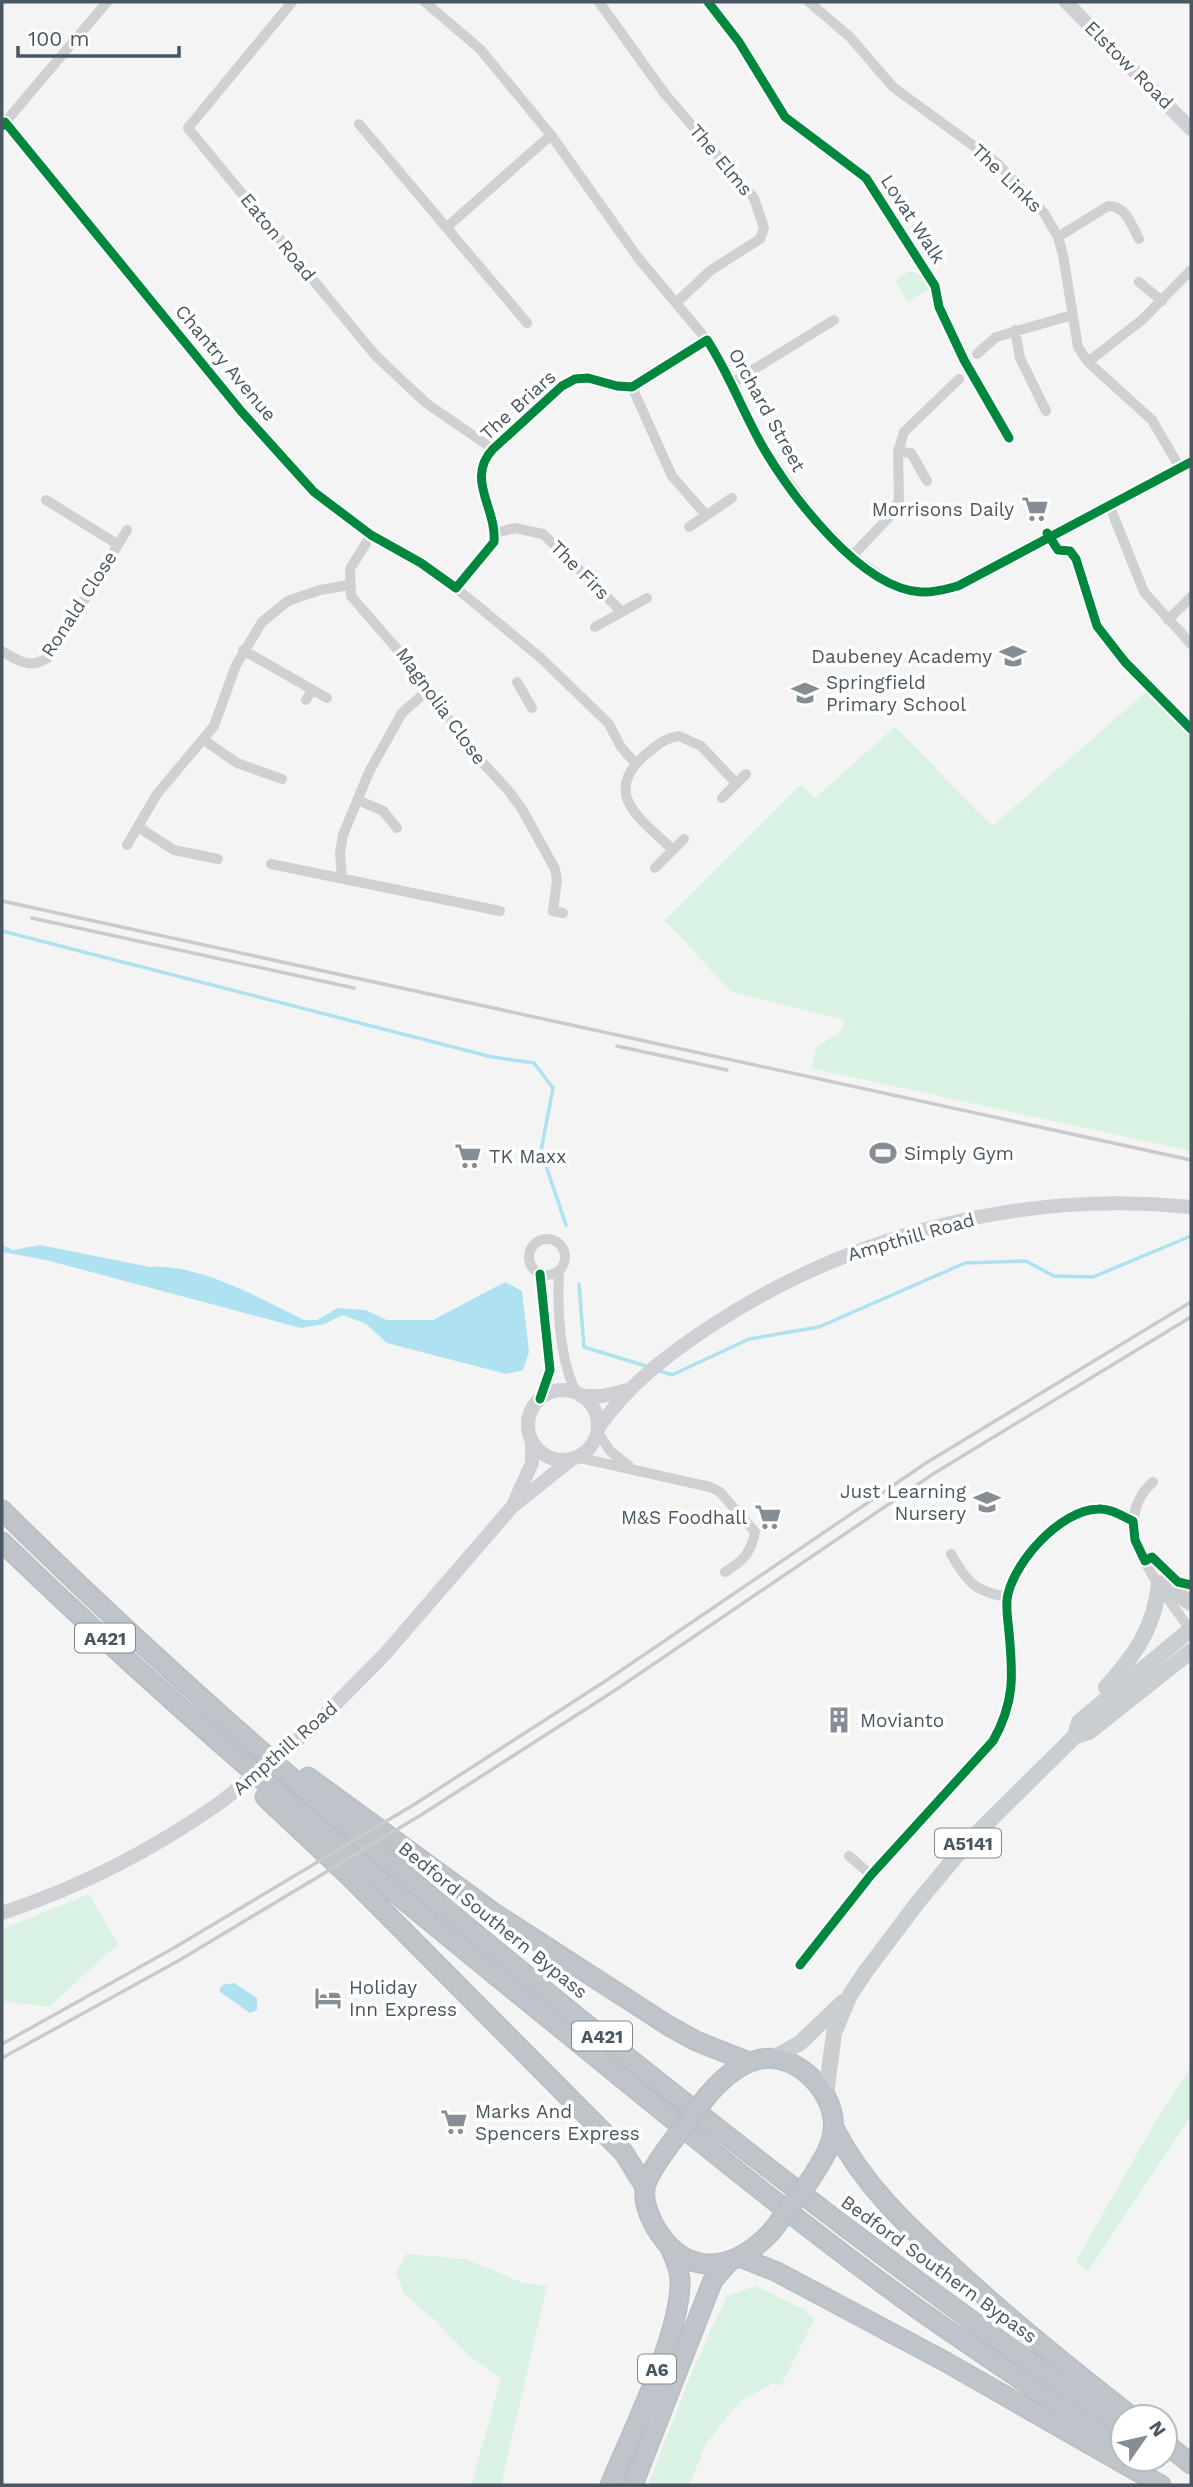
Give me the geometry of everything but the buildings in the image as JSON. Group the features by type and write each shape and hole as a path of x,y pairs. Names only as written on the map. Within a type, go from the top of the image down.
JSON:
{"highway":[{"name":"Bedford Southern Bypass","path":"2,1510 107,1614 409,1880 737,2145 935,2294 1109,2416"},
{"name":"A421","path":"2,1542 166,1696 406,1903 725,2162 919,2309 1109,2439"},
{"path":"107,1614 318,1786 494,1913 678,2031 749,2062"},
{"path":"166,1696 233,1767 349,1877 624,2153 645,2187"},
{"path":"1114,2403 1016,2325 917,2235 863,2176 834,2128 826,2095 818,2082 804,2072 771,2059 749,2062 724,2077 653,2169 645,2187 646,2203 652,2220 670,2248 697,2263 735,2260 777,2272 946,2362 1161,2485"},
{"path":"735,2260 772,2231 830,2146 834,2128"},
{"name":"A6","path":"610,2485 655,2375 678,2304 680,2279 670,2248"},
{"name":"A6","path":"633,2485 713,2280 735,2260"},
{"path":"1159,2473 1177,2485"}],"main road":[{"name":"Elstow Road","path":"1066,2 1191,129"},
{"name":"Ampthill Road","path":"599,1431 627,1390 658,1364 721,1320 771,1290 842,1257 917,1231 1030,1208 1120,1203 1191,1207"},
{"path":"579,1394 595,1411 599,1431 590,1448 574,1458 550,1456 532,1444 527,1430 529,1415 540,1399 560,1391 603,1396 627,1390"},
{"name":"Ampthill Road","path":"512,1507 530,1471 532,1444"},
{"name":"Ampthill Road","path":"2,1913 112,1869 164,1840 221,1802 311,1729 385,1654 512,1507 574,1458"},
{"path":"1101,1702 1103,1689 1131,1659 1148,1631 1157,1604 1159,1583 1191,1603"},
{"name":"A5141","path":"771,2059 800,2043 850,1996 918,1902 968,1842 1075,1736 1079,1722 1191,1630"},
{"name":"A5141","path":"1075,1736 1090,1732 1191,1651"},
{"name":"A5141","path":"826,2095 829,2050 850,1996"}],"street":[{"path":"4,125 107,2"},
{"name":"Eaton Road","path":"292,2 188,128 375,355 426,403 493,449"},
{"name":"Orchard Street","path":"425,2 480,49 551,135 639,259 707,340 732,383 763,448 784,480 852,556 893,584 919,592 938,592 958,586 1191,462"},
{"name":"The Elms","path":"599,2 665,94 754,198 761,210 764,228 760,239 711,270 676,303"},
{"name":"The Links","path":"809,2 850,37 893,87 967,138 1011,176 1044,213 1058,237 1078,347 1088,362 1152,420 1180,468"},
{"path":"359,124 527,323"},
{"name":"Chantry Avenue","path":"4,125 241,411 314,492 371,535 421,563 456,588 588,701 609,724 621,747 635,763"},
{"path":"447,227 551,135"},
{"path":"1058,237 1100,210 1115,206 1126,214 1139,239"},
{"path":"1088,362 1184,285 1191,270"},
{"path":"1139,282 1162,301"},
{"path":"977,354 996,337 1072,315"},
{"path":"732,383 834,320"},
{"path":"1015,330 1020,358 1047,411"},
{"path":"706,515 672,476 632,387 707,340"},
{"name":"The Briars","path":"495,533 480,478 485,458 493,449 554,393 575,379 632,387"},
{"path":"852,556 891,514 899,500 898,452 904,432 959,379"},
{"path":"898,452 911,453 927,481"},
{"path":"689,527 732,498"},
{"name":"Ronald Close","path":"46,500 117,544"},
{"path":"1110,507 1144,592 1191,644"},
{"name":"The Firs","path":"495,533 516,528 543,534 622,612"},
{"name":"Ronald Close","path":"2,651 21,663 40,664 50,656 127,530"},
{"path":"456,588 489,550 495,533"},
{"path":"127,845 157,794 214,726 243,650 262,622 288,601 320,590 349,585 350,569 371,535"},
{"name":"Magnolia Close","path":"349,585 357,605 397,645 468,747 522,808 555,869 557,880 553,911 564,912"},
{"path":"1168,620 1191,597"},
{"name":"The Firs","path":"595,628 647,598"},
{"path":"243,650 309,695 327,698"},
{"path":"517,682 532,708"},
{"path":"342,877 343,835 369,772 402,713 428,690"},
{"path":"673,849 627,804 624,791 626,778 635,763 658,743 679,736 701,746 736,783"},
{"path":"204,740 237,763 282,779"},
{"path":"722,798 746,774"},
{"path":"358,800 383,811 397,828"},
{"path":"138,827 174,849 218,859"},
{"path":"654,867 684,839"},
{"path":"271,864 500,911"},
{"path":"559,1271 550,1275 540,1274 532,1268 529,1253 534,1244 544,1240 554,1241 562,1247 564,1262 559,1271 558,1296 566,1371 579,1394"},
{"path":"540,1274 550,1370 540,1399"},
{"path":"599,1431 610,1451 630,1467"},
{"path":"574,1458 630,1467 710,1487 729,1501 755,1532 752,1547 743,1561 725,1572"},
{"path":"1153,1482 1135,1504 1135,1540 1159,1583 1191,1630"},
{"path":"800,1965 871,1875 993,1741 1006,1718 1012,1694 1012,1668 1006,1597 1020,1564 1040,1541 1086,1510 1100,1508 1133,1521"},
{"path":"951,1554 973,1586 984,1593 1006,1597"},
{"path":"849,1856 871,1875"}],"green space":[{"path":"909,271 919,274 929,289 908,302 895,281"},
{"path":"1152,687 1191,726 1191,1003 1187,1008 1191,1012 1191,1151 811,1068 817,1047 840,1032 845,1020 730,991 665,920 801,784 815,798 895,727 992,826"},
{"path":"89,1894 118,1944 49,2007 2,2001 2,1929"},
{"path":"1191,2067 1191,2116 1088,2271 1076,2261 1157,2119"},
{"path":"406,2254 465,2259 523,2283 547,2286 501,2485 471,2485 501,2378 469,2356 433,2318 405,2295 396,2273"},
{"path":"756,2286 805,2310 814,2320 781,2386 774,2383 739,2402 706,2444 689,2485 648,2485 692,2372 727,2296"}],"water":[{"path":"2,1245 13,1250 40,1245 150,1267 189,1271 229,1284 304,1320 317,1320 338,1308 365,1310 387,1320 433,1320 505,1282 522,1291 529,1352 523,1370 506,1374 387,1343 366,1324 343,1315 324,1324 301,1328 46,1260 2,1252"},
{"path":"234,1983 257,1998 257,2010 250,2013 219,1991 222,1985"}],"waterway":[{"path":"2,931 492,1057 534,1063 553,1088 541,1151 566,1225"},
{"path":"657,1370 672,1375 749,1339 819,1327 965,1263 1026,1261 1054,1276 1093,1277 1191,1236"},
{"path":"579,1284 584,1347 649,1367"}],"railway":[{"path":"2,901 1191,1160"},
{"path":"32,918 354,988"},
{"path":"617,1046 727,1070"},
{"path":"2,2044 172,1949 415,1804 607,1680 926,1463 1191,1302"},
{"path":"2,2058 178,1961 421,1815 614,1691 933,1474 1191,1317"}],"cycle path":[{"name":"Lovat Walk","path":"708,2 739,42 785,117 866,178 935,286 939,307 964,360 1009,438"},
{"path":"2,126 5,122 241,411 314,492 371,535 421,563 456,588 494,542 494,529 482,483 485,460 493,449 562,386 575,379 588,378 632,387 707,340 764,449 792,491 830,537 852,558 875,575 898,587 926,592 958,586 1191,462"},
{"path":"1047,533 1058,550 1070,551 1076,559 1097,626 1125,662 1191,729"},
{"path":"540,1274 550,1370 540,1399"},
{"path":"800,1965 871,1875 993,1741 1005,1714 1011,1688 1008,1594 1020,1567 1042,1539 1069,1518 1098,1509 1111,1511 1133,1521 1135,1540 1145,1561 1152,1557 1178,1582 1191,1585"}],"place":[{"name":"Morrisons Daily","path":"1035,509"},
{"name":"Daubeney Academy","path":"1013,656"},
{"name":"Springfield Primary School","path":"805,693"},
{"name":"Simply Gym","path":"883,1153"},
{"name":"TK Maxx","path":"468,1156"},
{"name":"Just Learning Nursery","path":"987,1502"},
{"name":"M&S Foodhall","path":"768,1517"},
{"name":"Movianto","path":"839,1720"},
{"name":"Holiday Inn Express","path":"328,1998"},
{"name":"Marks And Spencers Express","path":"454,2122"}]}
